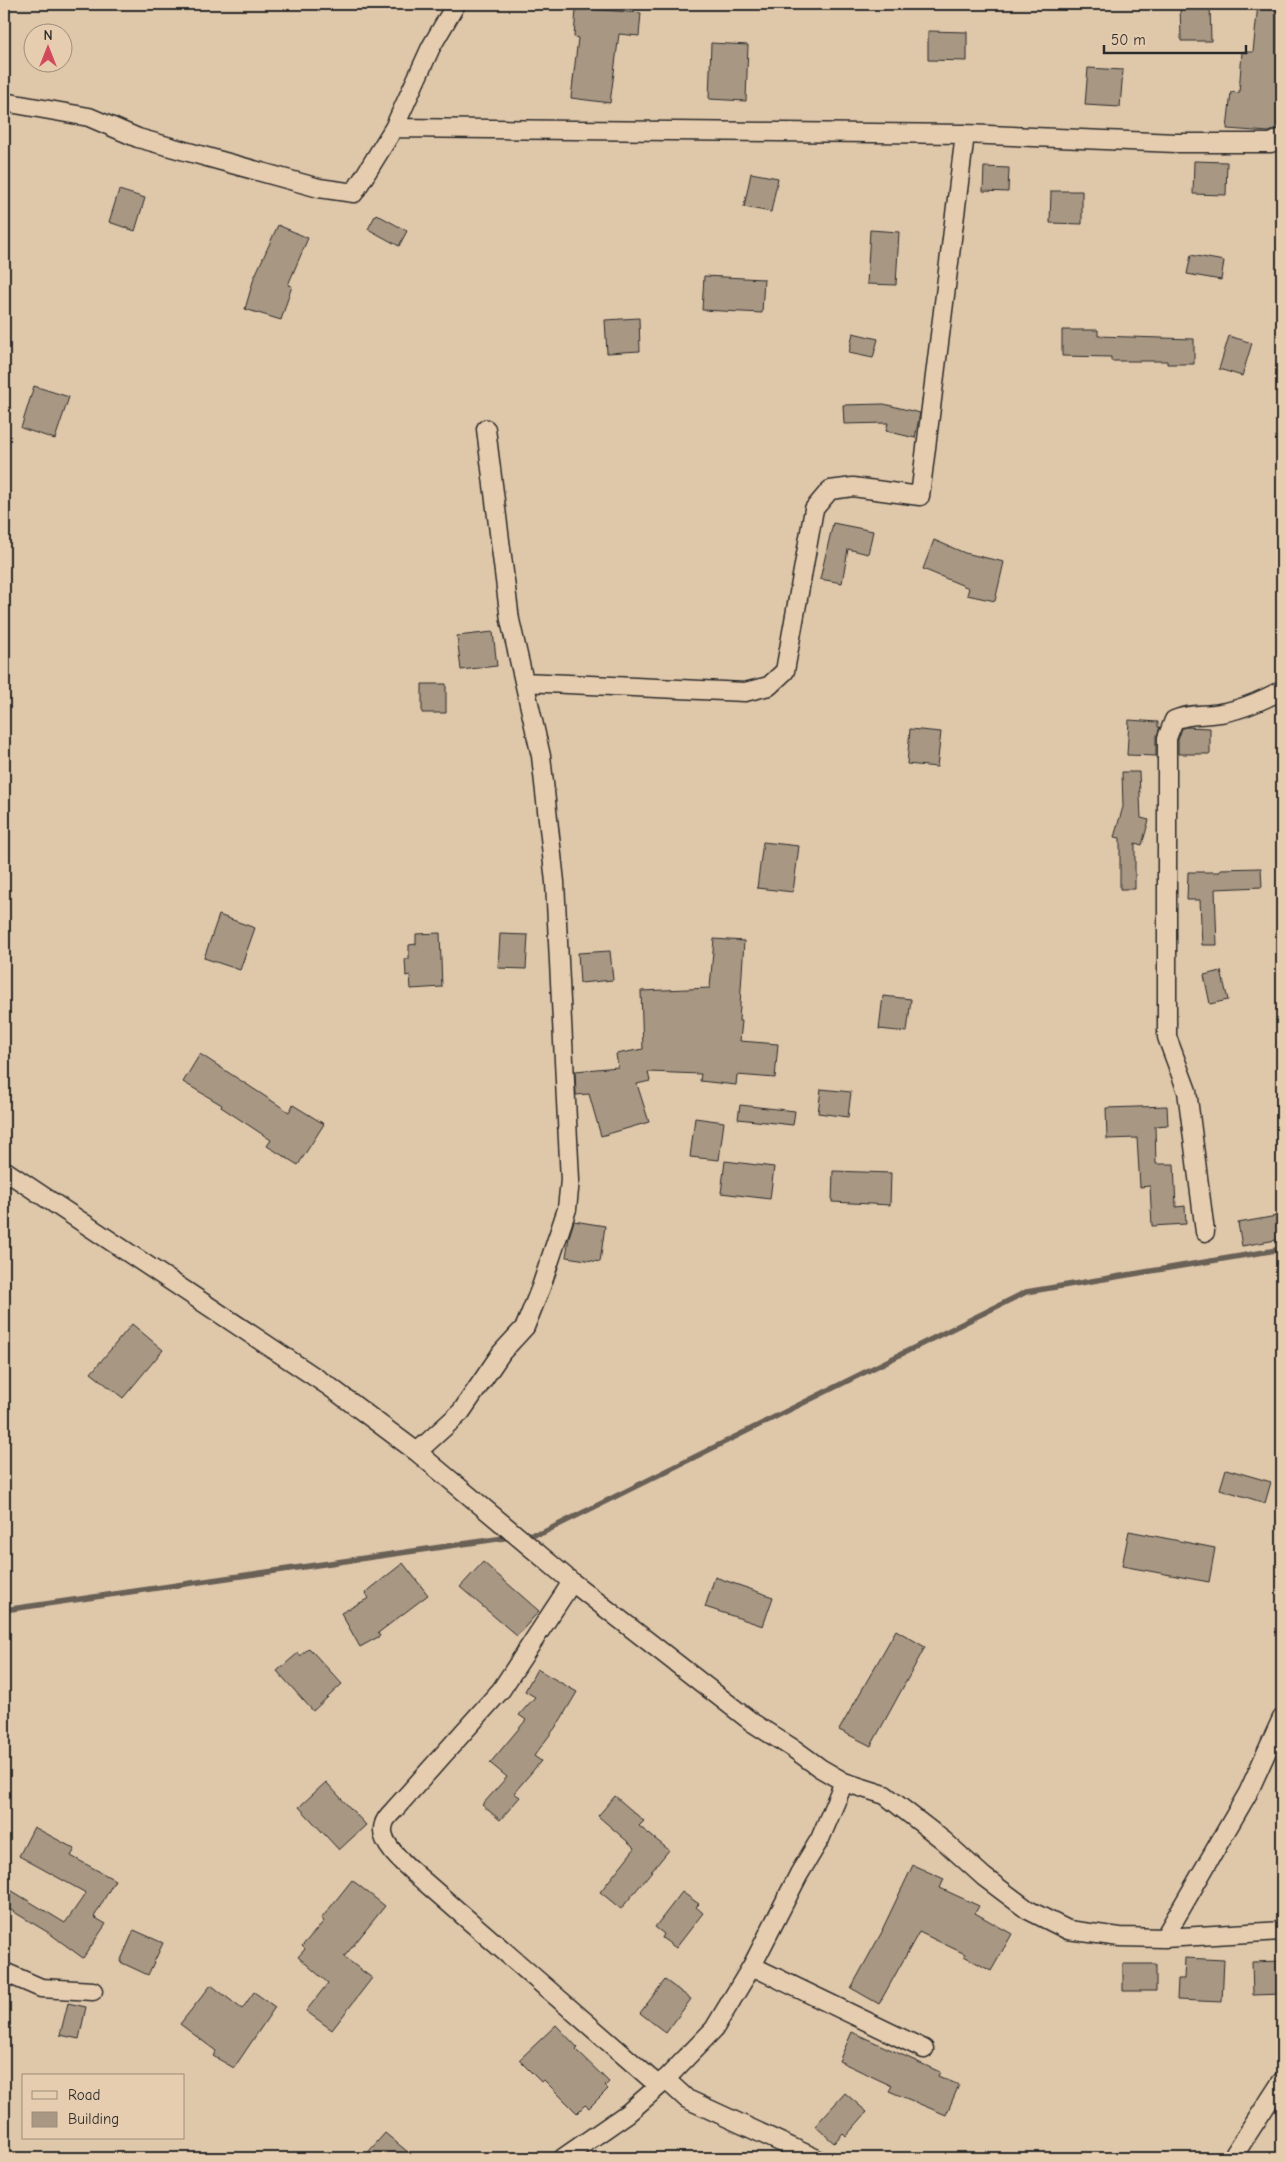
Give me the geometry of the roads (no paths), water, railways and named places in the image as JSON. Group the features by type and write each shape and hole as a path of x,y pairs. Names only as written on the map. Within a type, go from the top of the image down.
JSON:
{"street":[{"path":"4,102 89,117 138,138 319,188 354,193 394,128 431,47 456,4"},
{"path":"394,128 965,134 1176,143 1272,143 1282,138"},
{"path":"524,682 745,692 769,686 785,671 814,509 830,490 853,487 920,496 965,134"},
{"path":"417,1452 461,1412 502,1352 525,1327 541,1288 567,1209 570,1180 555,882 541,756 510,620 486,429"},
{"path":"1205,1232 1186,1091 1167,1037 1167,738 1174,720 1186,714 1218,714 1236,710 1282,690"},
{"path":"4,1170 322,1382 417,1452 572,1582 753,1723 844,1782 885,1795 943,1840 984,1878 1028,1910 1068,1930 1120,1937 1164,1938 1282,1932"},
{"path":"572,1582 501,1690 383,1824 385,1841 398,1858 662,2082 687,2099 815,2158"},
{"path":"1164,1938 1248,1793 1282,1718"},
{"path":"563,2158 609,2128 662,2082 714,2029 752,1966 820,1838 844,1782"},
{"path":"752,1966 924,2049"},
{"path":"4,1972 41,1988 93,1991"},
{"path":"1232,2158 1282,2081"}],"waterway":[{"path":"523,1535 542,1533 1026,1292 1282,1249"},
{"path":"4,1610 511,1537"}]}
